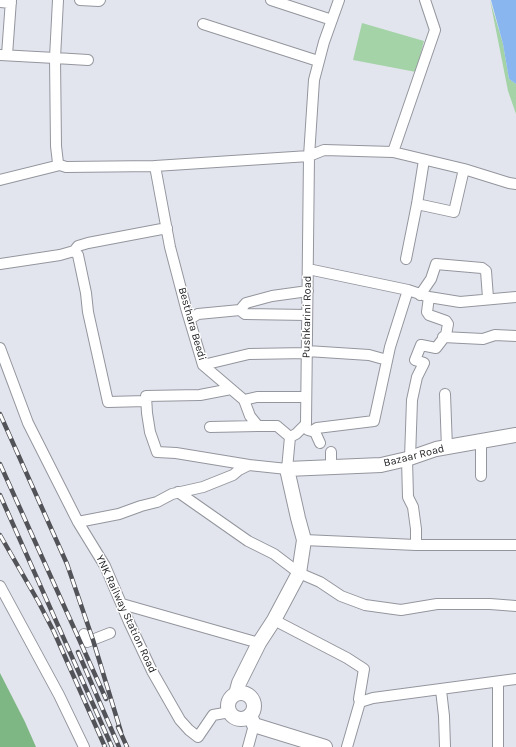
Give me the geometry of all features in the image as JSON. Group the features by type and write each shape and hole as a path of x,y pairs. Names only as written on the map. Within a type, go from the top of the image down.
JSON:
{"street":[{"path":"58,0 55,58 56,146 58,163 60,165"},
{"path":"80,0 100,0"},
{"path":"271,0 332,20"},
{"name":"Pushkarini Road","path":"300,429 306,424 309,156 314,80 318,61 339,0"},
{"path":"393,152 435,30 425,0"},
{"path":"0,2 11,1 4,55 88,60"},
{"path":"202,24 318,61"},
{"path":"0,180 60,165 66,167 155,166 309,156 324,150 393,152 464,169 516,184"},
{"path":"406,259 424,160"},
{"name":"Besthara Beedi","path":"155,166 167,228 184,300 203,365 244,400 250,416 258,426"},
{"path":"417,204 454,212 464,169"},
{"path":"0,264 60,255 74,251 78,246 88,243 167,228"},
{"path":"74,251 78,255 86,293 88,312 108,402 146,401"},
{"path":"416,545 416,529 413,507 408,497 409,458 412,400 417,378 424,363 415,360 421,345 436,348 446,334 448,324 446,321 429,315 427,312 425,296 436,264 482,268 486,271 488,298"},
{"path":"308,269 408,290 425,296 460,302 488,298 516,297"},
{"path":"312,431 317,428 374,421 387,360 408,290"},
{"path":"190,319 198,314 240,310 246,303 272,296 308,291"},
{"path":"240,310 245,314 307,314"},
{"path":"443,337 483,339 495,335 516,336"},
{"name":"YNK Railway Station Road","path":"0,348 28,423 78,522 105,566 122,604 128,622 152,671 180,720 198,737 214,715 230,712"},
{"path":"203,365 249,354 307,352 369,355 387,360"},
{"path":"231,389 200,395 146,396 150,432 157,452 288,469"},
{"path":"445,394 447,448"},
{"path":"244,400 257,397 306,397"},
{"path":"210,427 278,426 290,437"},
{"path":"290,437 296,434 300,429 312,431 315,432 320,443"},
{"name":"Bazaar Road","path":"288,469 381,465 436,449 516,435"},
{"path":"290,437 288,469 304,540 300,573 274,620 259,643 236,694 230,700 228,708 233,716 241,719 252,720 325,747"},
{"path":"480,442 480,476"},
{"path":"331,452 331,468"},
{"path":"78,522 119,514 157,502 178,492 203,487 233,475 239,470 250,465"},
{"path":"178,492 248,541 274,554 300,573 320,582 341,596 364,605 401,610 437,604 490,604 516,606"},
{"path":"304,540 416,545 516,545"},
{"path":"0,586 59,695 84,747"},
{"path":"122,604 259,643"},
{"path":"274,620 347,658 364,669 359,699 360,702 347,747"},
{"path":"84,634 87,642 110,633"},
{"path":"360,702 373,698 516,679"},
{"path":"498,682 498,747"},
{"path":"441,690 444,710 445,747"},
{"path":"236,694 245,694 252,699 254,708 248,747"}],"green space":[{"path":"490,0 503,44 509,79 516,84 516,114 508,91"},
{"path":"362,23 424,41 416,72 353,60"},
{"path":"0,673 25,722 36,747 0,747"}],"water":[{"path":"491,0 516,0 516,84 509,79 503,44"}],"railway":[{"path":"0,414 67,564 93,640 121,732"},
{"path":"0,464 106,699"},
{"path":"0,495 112,747"},
{"path":"0,535 54,632 105,747"},
{"path":"78,652 119,747"},
{"path":"118,727 127,747"}]}
